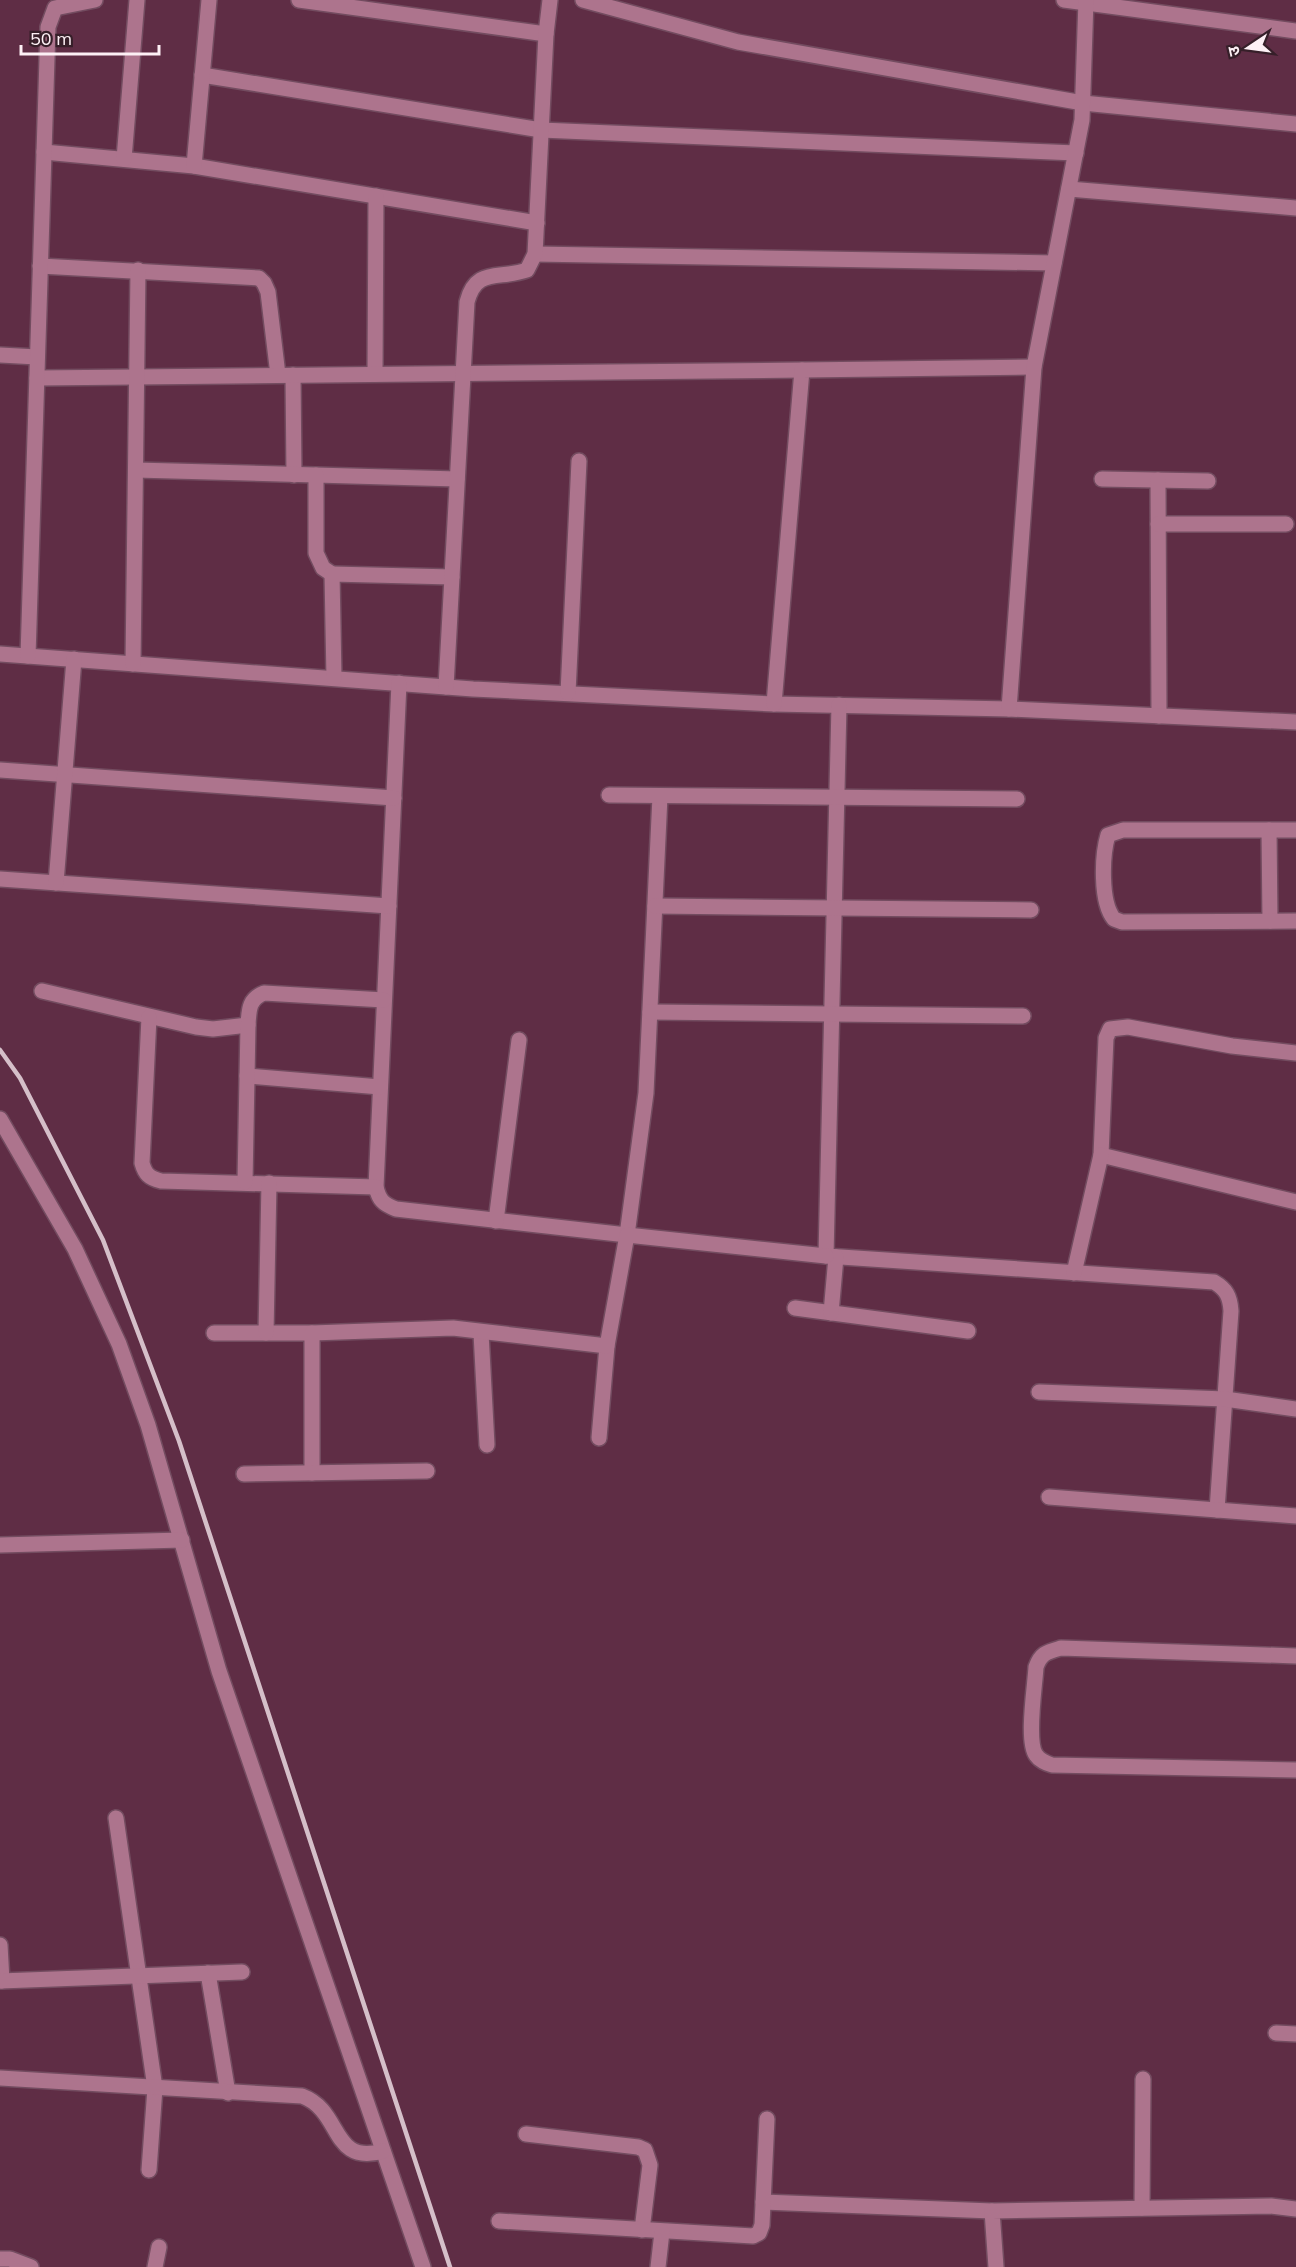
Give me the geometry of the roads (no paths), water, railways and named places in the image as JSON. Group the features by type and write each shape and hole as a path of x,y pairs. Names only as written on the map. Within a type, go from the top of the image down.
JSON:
{"street":[{"path":"28,656 50,17 56,8 64,4 86,4 95,0"},
{"path":"124,159 137,0"},
{"path":"194,166 209,0"},
{"path":"299,0 546,34"},
{"path":"446,687 467,302 470,288 478,279 527,270 535,254 546,34 550,0"},
{"path":"583,0 738,42 1083,103 1296,124"},
{"path":"1064,0 1296,32"},
{"path":"1008,709 1034,367 1076,153 1083,103 1086,2"},
{"path":"202,75 541,130 1076,153"},
{"path":"44,152 194,166 537,223"},
{"path":"1069,189 1296,208"},
{"path":"375,374 376,196"},
{"path":"535,254 1054,263"},
{"path":"40,266 259,278 268,292 285,375 294,475"},
{"path":"133,663 138,270"},
{"path":"0,355 38,357"},
{"path":"37,378 1034,367"},
{"path":"774,704 802,370"},
{"path":"568,693 579,461"},
{"path":"136,470 457,479"},
{"path":"316,476 316,554 322,568 332,573 452,577"},
{"path":"1102,478 1208,481"},
{"path":"1158,480 1160,716"},
{"path":"1158,524 1286,524"},
{"path":"332,573 334,678"},
{"path":"0,654 446,687 774,704 1008,709 1296,722"},
{"path":"56,883 74,659"},
{"path":"399,683 376,1186 378,1197 385,1205 396,1209 496,1221 831,1256 1214,1282 1224,1288 1230,1299 1231,1311 1217,1510"},
{"path":"831,1313 832,1014 839,705"},
{"path":"0,770 394,798"},
{"path":"609,795 1017,799"},
{"path":"599,1438 607,1346 627,1235 646,1093 660,796"},
{"path":"1269,830 1270,921"},
{"path":"1296,830 1114,831 1108,835 1105,846 1107,911 1113,919 1122,922 1296,921"},
{"path":"0,879 389,906"},
{"path":"655,906 1031,910"},
{"path":"42,991 149,1017 213,1029 248,1025"},
{"path":"245,1182 248,1025 250,1005 255,997 264,993 384,1000"},
{"path":"650,1012 1023,1016"},
{"path":"149,1017 142,1162 144,1172 151,1178 160,1181 376,1186"},
{"path":"1074,1273 1101,1155 1106,1038 1110,1029 1128,1027 1232,1046 1296,1053"},
{"path":"496,1221 519,1040"},
{"path":"247,1077 380,1087"},
{"path":"0,1119 75,1249 119,1344 148,1425 219,1671 423,2267"},
{"path":"1101,1155 1296,1202"},
{"path":"266,1333 269,1183"},
{"path":"795,1308 968,1331"},
{"path":"214,1334 453,1328 607,1346"},
{"path":"312,1333 312,1473"},
{"path":"481,1333 487,1444"},
{"path":"1039,1392 1225,1399 1296,1409"},
{"path":"244,1474 427,1471"},
{"path":"1049,1497 1296,1516"},
{"path":"0,1545 182,1540"},
{"path":"1296,1656 1061,1648 1046,1652 1040,1656 1036,1667 1032,1741 1035,1754 1042,1761 1052,1765 1296,1770"},
{"path":"116,1818 155,2088 149,2170"},
{"path":"0,1945 1,1981 242,1972"},
{"path":"208,1973 228,2093"},
{"path":"1276,2033 1296,2034"},
{"path":"0,2078 302,2096 316,2101 345,2146 354,2152 372,2154 383,2151"},
{"path":"1142,2208 1143,2079"},
{"path":"499,2221 753,2236 759,2233 762,2225 767,2119"},
{"path":"526,2134 638,2147 645,2150 650,2165 642,2230"},
{"path":"763,2202 992,2211 1271,2206 1296,2209"},
{"path":"992,2211 996,2267"},
{"path":"658,2267 662,2232"},
{"path":"155,2267 159,2247"},
{"path":"0,2259 10,2259 31,2267"}],"railway":[{"path":"0,1050 20,1078 103,1240 179,1441 450,2267"}]}
